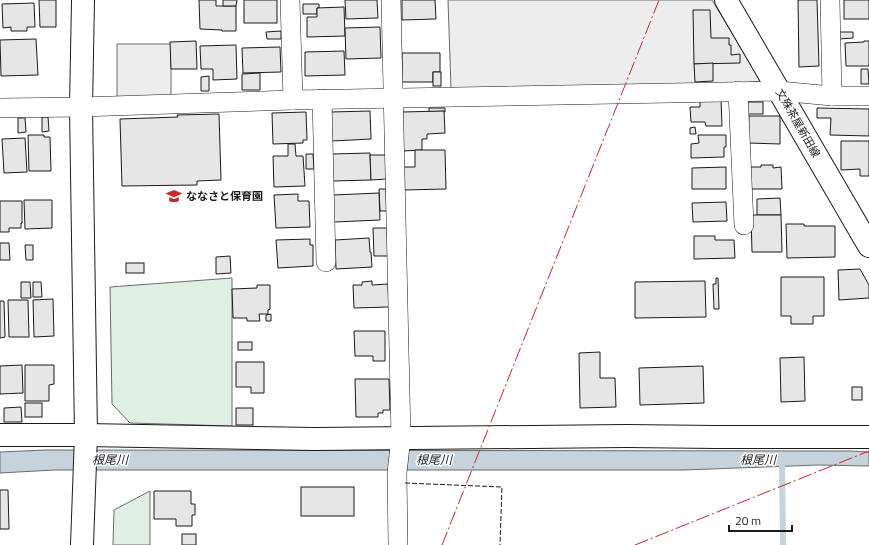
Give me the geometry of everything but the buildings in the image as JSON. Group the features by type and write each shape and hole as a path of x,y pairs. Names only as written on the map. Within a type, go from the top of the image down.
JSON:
{"street":[{"path":"82,545 86,440 81,107 83,0"},
{"path":"290,0 293,100"},
{"path":"391,0 401,443 397,473 398,545"},
{"name":"文殊茶屋新田線","path":"726,0 869,246"},
{"path":"830,0 832,96"},
{"path":"0,108 81,107 293,100 738,91 779,91 832,96 869,96"},
{"path":"738,91 744,225"},
{"path":"322,100 326,262"},
{"path":"0,434 86,440 315,439 401,443 618,436 869,437"}],"green space":[{"path":"232,278 232,426 130,423 112,404 110,287"},
{"path":"150,491 150,545 113,545 114,510"}],"shaded area":[{"path":"448,0 712,0 761,81 736,84 451,88"},
{"path":"117,44 171,44 171,97 117,97"}],"water":[{"name":"根尾川","path":"45,450 851,451 869,452 869,466 818,465 684,470 54,470 0,473 0,452"}],"waterway":[{"name":"根尾川","path":"782,460 783,545"}],"fence":[{"path":"405,483 502,487 500,545"}],"power":[{"path":"442,545 659,0"},
{"path":"635,545 869,451"}],"place":[{"name":"ななさと保育園","path":"174,196"}]}
